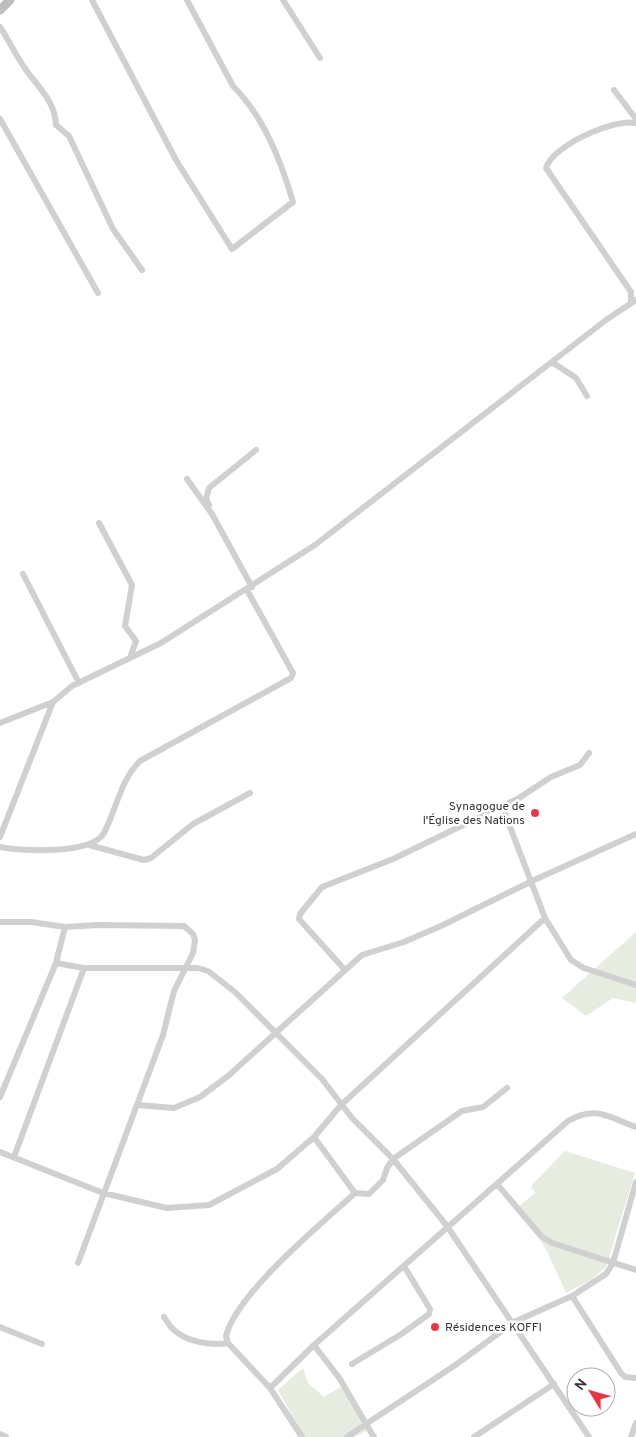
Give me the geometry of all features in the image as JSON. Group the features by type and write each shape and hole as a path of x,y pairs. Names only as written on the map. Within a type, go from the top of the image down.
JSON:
{"street":[{"path":"0,10 10,0"},
{"path":"92,0 176,160 232,249 293,202 279,158 243,97 233,86 187,0"},
{"path":"283,0 320,58"},
{"path":"0,27 28,74 48,97 56,116 56,125 69,136 113,229 142,270"},
{"path":"614,90 636,121"},
{"path":"0,119 98,293"},
{"path":"0,723 53,702 79,683 130,656 161,643 316,545 552,362 634,301 631,292 546,168 550,160 559,151 597,130 636,121"},
{"path":"552,362 576,378 587,396"},
{"path":"89,845 103,834 126,777 140,761 293,676 206,499 209,488 256,450"},
{"path":"188,479 212,514"},
{"path":"99,523 132,585 125,626 136,641 136,648 130,656"},
{"path":"23,574 79,683"},
{"path":"0,837 53,702"},
{"path":"345,970 299,919 300,914 322,887 393,860 502,806 551,777 580,765 588,753"},
{"path":"0,847 44,850 89,845 144,860 151,858 193,824 250,793"},
{"path":"502,806 546,918 571,960 584,968 636,985"},
{"path":"138,1105 174,1108 187,1104 228,1076 362,956 404,942 443,925 532,881 636,834"},
{"path":"0,1152 102,1192 166,1208 209,1205 277,1169 314,1137 341,1105 546,918"},
{"path":"0,922 31,922 65,927 97,925 184,926 193,934 195,940 193,953 174,991 163,1035 138,1105 102,1192 78,1263"},
{"path":"0,1097 56,963 65,927"},
{"path":"56,963 84,968 185,970 198,968 208,970 219,978 322,1079 341,1105 393,1159 447,1226 514,1322 589,1437"},
{"path":"14,1157 84,968"},
{"path":"302,1437 270,1388 228,1343 227,1329 270,1272 355,1193 369,1194 377,1188 393,1159 462,1111 483,1108 506,1088"},
{"path":"270,1388 447,1226 568,1121 582,1113 592,1112 636,1127"},
{"path":"314,1137 355,1193"},
{"path":"347,1437 454,1366 514,1322 572,1296 606,1274 613,1263 636,1182"},
{"path":"497,1184 541,1236 552,1243 636,1270"},
{"path":"352,1364 403,1333 429,1314 430,1309 404,1266"},
{"path":"572,1296 620,1372 625,1377 636,1378"},
{"path":"164,1317 174,1330 194,1340 216,1345 228,1343"},
{"path":"0,1327 42,1344"},
{"path":"314,1346 340,1379 374,1437"},
{"path":"474,1437 554,1384"},
{"path":"631,1437 636,1423"},
{"path":"0,1434 6,1437"}],"shaded area":[{"path":"636,932 636,1003 613,998 586,1016 562,998"},
{"path":"565,1151 635,1173 606,1267 591,1280 566,1293 547,1251 519,1206 535,1193 531,1186"},
{"path":"303,1368 308,1383 324,1397 342,1386 369,1430 354,1437 304,1437 278,1390"}],"place":[{"name":"Synagogue de l'Église des Nations","path":"535,813"},
{"name":"Résidences KOFFI","path":"435,1327"}]}
